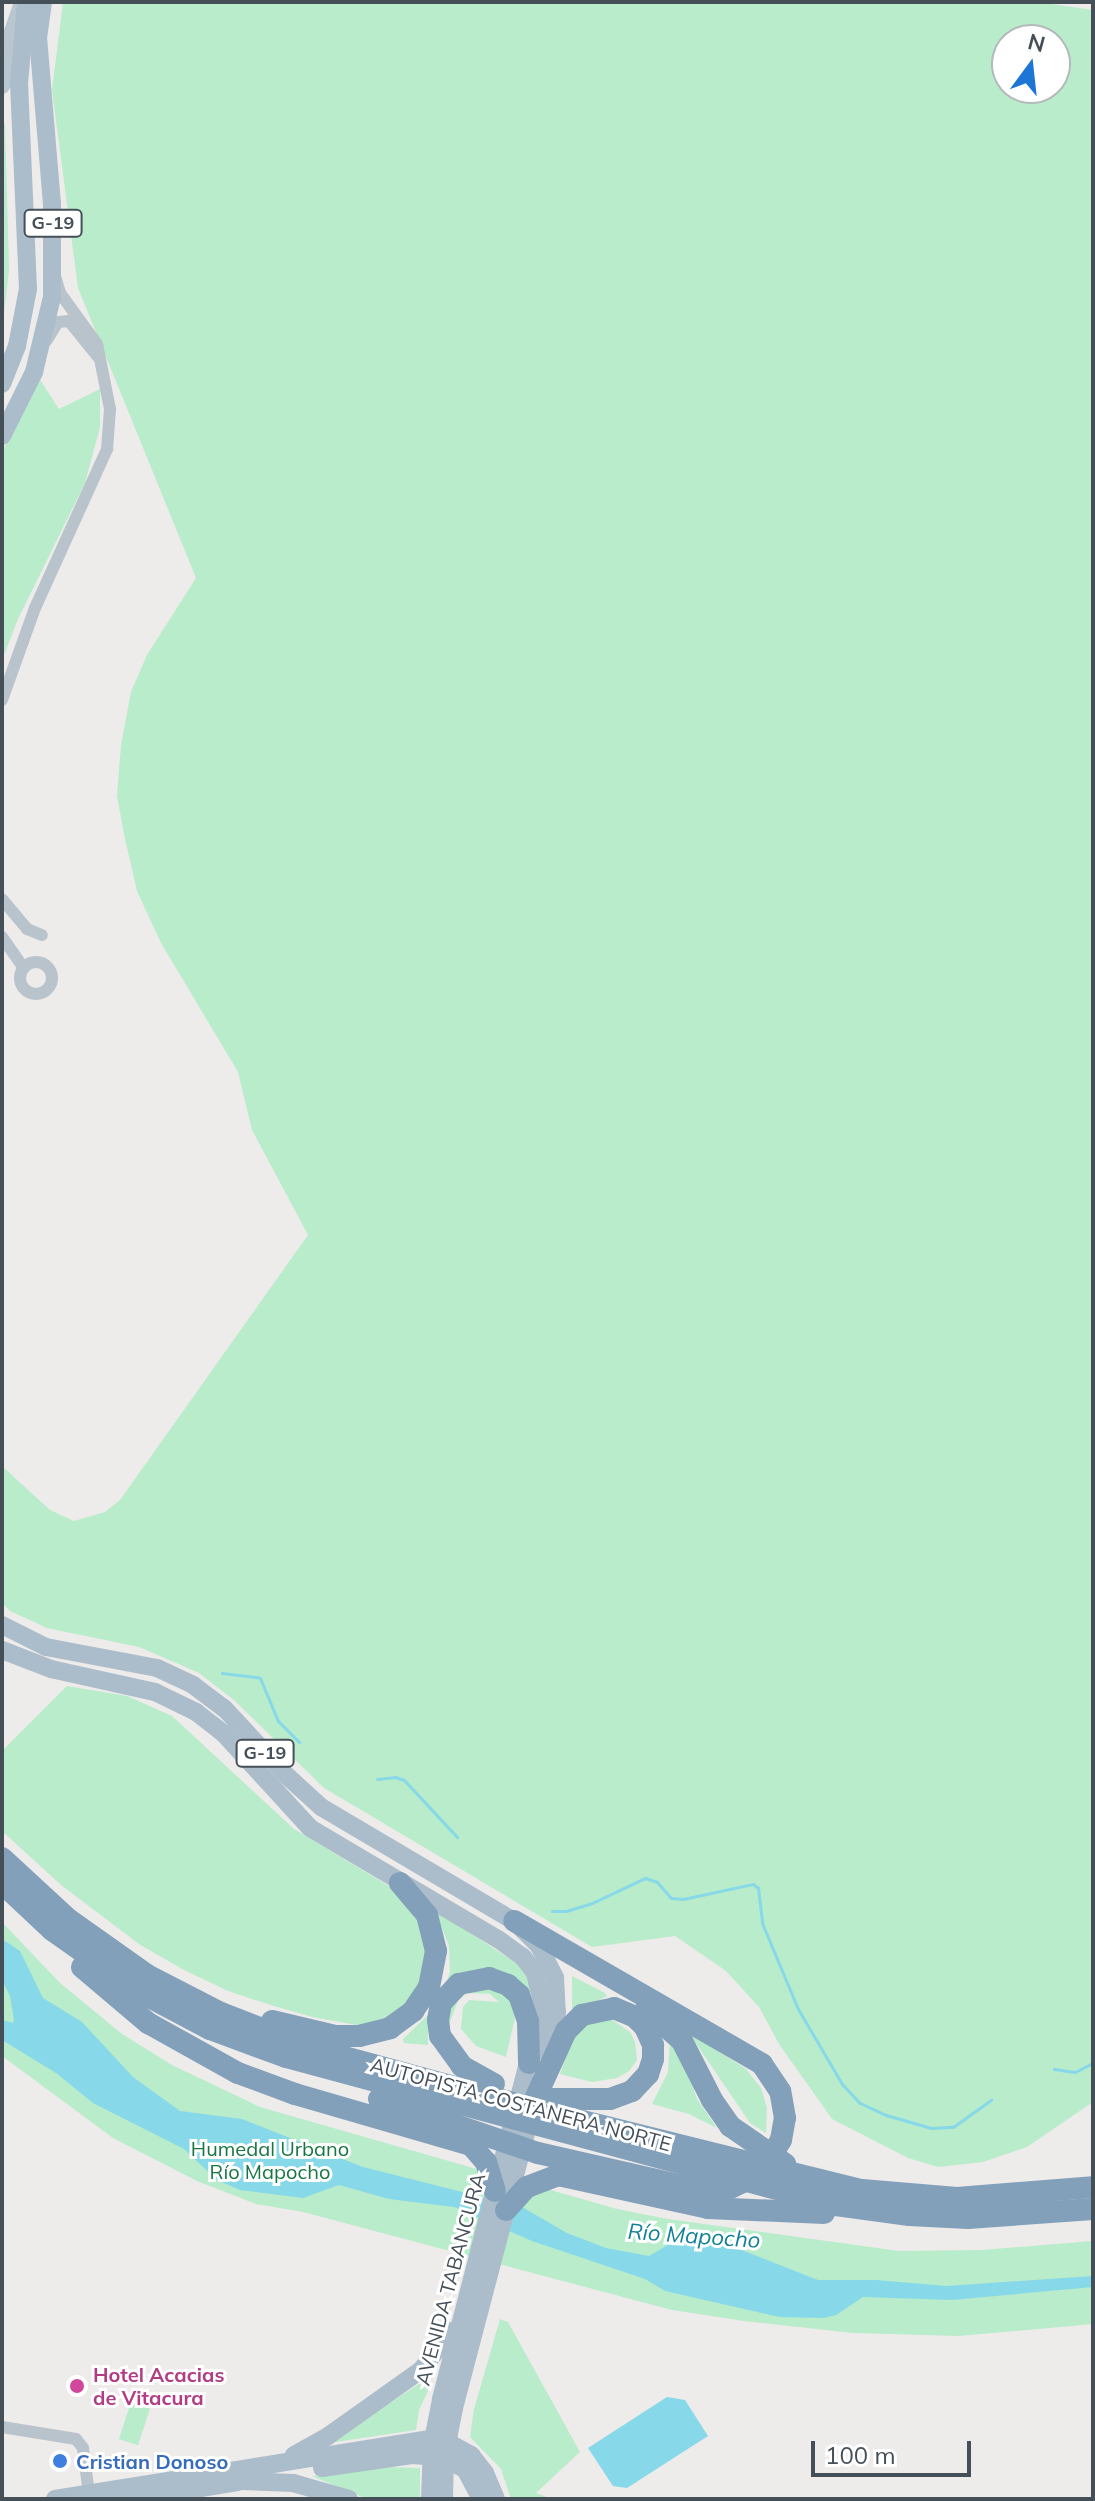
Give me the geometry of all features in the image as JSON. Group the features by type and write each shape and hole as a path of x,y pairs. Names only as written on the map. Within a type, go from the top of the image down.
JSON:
{"highway":[{"name":"AUTOPISTA COSTANERA NORTE","path":"2,1858 94,1938 190,1998 270,2034 342,2057 862,2190 944,2198 1005,2197 1093,2187"},
{"name":"AUTOPISTA COSTANERA NORTE","path":"2,1883 82,1953 140,1992 210,2029 286,2057 760,2187 880,2212 998,2218 1093,2209"},
{"path":"190,1998 335,2036 359,2036 390,2028 413,2011 424,1996 436,1961 435,1942 427,1915 400,1883"},
{"path":"24,1905 115,1998 187,2047 266,2084 475,2148 486,2162 501,2200 552,2176 720,2209 880,2212"},
{"path":"140,1992 185,2029 241,2055 527,2150 688,2188 714,2190 740,2183 762,2168 778,2146 784,2126 783,2100 776,2082 762,2064 514,1921"},
{"path":"535,1932 575,1964 666,2023 688,2050 712,2100 730,2126 756,2147 814,2179"},
{"path":"494,2084 462,2066 440,2036 438,2020 441,2003 459,1984 489,1978 514,1990 527,2013 537,2082"},
{"path":"270,2034 344,2047 494,2084 537,2082 610,2099 632,2091 651,2066 651,2038 640,2021 622,2010 605,2008 589,2012 566,2031 537,2082"},
{"path":"537,2082 755,2165"}],"main road":[{"name":"G-19","path":"2,384 20,337 28,289 24,184 11,121 25,2"},
{"path":"2,60 25,2"},
{"name":"G-19","path":"2,436 40,353 50,311 54,269 38,38 41,2"},
{"path":"2,86 41,2"},
{"path":"11,121 35,130 45,144"},
{"path":"24,184 37,228 36,294 50,311"},
{"name":"G-19","path":"2,1625 32,1643 157,1668 193,1685 224,1708 286,1775 321,1807 514,1921 546,1957 557,1987 557,2012 537,2082"},
{"name":"G-19","path":"2,1650 51,1669 155,1692 196,1712 224,1734 310,1828 498,1939 523,1957 538,1981 537,2082"},
{"name":"AVENIDA TABANCURA","path":"517,2138 537,2082"},
{"name":"AVENIDA TABANCURA","path":"430,2499 469,2310 517,2138 537,2082"},
{"path":"281,2462 328,2436 421,2370 469,2310"},
{"path":"55,2499 416,2440 443,2442 471,2455 485,2473 496,2499"},
{"path":"134,2499 213,2493 241,2481 431,2455 460,2465 481,2499"},
{"name":"AVENIDA TABANCURA","path":"437,2468 444,2499"},
{"path":"241,2481 293,2483 349,2499"}],"street":[{"path":"2,700 35,608 107,449 110,409 97,344 60,293 54,269"},
{"path":"50,311 72,319 89,350 98,357"},
{"path":"40,353 58,322 67,320 78,328"},
{"path":"2,899 27,929 42,935"},
{"path":"2,937 24,968"},
{"path":"2,2427 76,2439 83,2448 89,2494"}],"green space":[{"path":"63,2 1038,2 1093,10 1093,2102 1027,2147 983,2162 938,2167 908,2158 832,2119 779,2044 759,2007 726,1971 675,1936 592,1947 324,1788 235,1701 199,1673 139,1647 47,1628 10,1611 2,1603 2,1466 50,1510 74,1521 105,1512 120,1500 308,1235 252,1130 238,1072 161,943 137,891 117,796 121,745 131,692 147,655 196,578 78,288 52,90"},
{"path":"2,123 5,124 9,270 2,331"},
{"path":"39,378 59,409 100,389 100,427 85,483 18,619 2,660 2,452"},
{"path":"67,1686 127,1696 172,1716 294,1829 397,1891 409,1902 431,1945 418,1995 380,2022 362,2026 274,2006 228,1991 182,1969 139,1944 61,1885 2,1831 2,1751"},
{"path":"435,1910 519,1965 529,1981 532,2009 525,1992 445,1986 450,1972 449,1946"},
{"name":"Humedal Urbano Río Mapocho","path":"2,1922 60,1983 122,2034 172,2065 260,2107 617,2209 668,2219 899,2251 981,2250 1093,2241 1093,2324 959,2336 853,2333 744,2321 672,2310 303,2212 256,2204 197,2181 113,2138 2,2056"},
{"path":"572,1976 605,1993 607,1996 572,2015"},
{"path":"484,1986 510,1998 515,2018 506,2057 476,2046 461,2029 463,2007 469,2000 499,2002 490,1994 467,1993 458,2001 448,2027 447,2010 454,1997"},
{"path":"428,2015 428,2045 404,2043 403,2039"},
{"path":"605,2015 630,2032 635,2042 637,2060 629,2071 617,2078 592,2082 560,2074 574,2032"},
{"path":"689,2033 746,2069 761,2088 767,2108 766,2133 750,2123"},
{"path":"670,2038 697,2099 717,2128 689,2114 652,2104 668,2072"},
{"path":"500,2319 508,2322 580,2452 536,2493 552,2499 511,2499 501,2469 470,2437 474,2409"},
{"path":"419,2384 426,2385 428,2391 419,2410 416,2430 329,2443"},
{"path":"131,2402 150,2408 138,2445 119,2439"},
{"path":"384,2467 420,2468 420,2499 367,2499 312,2476"}],"water":[{"path":"2,1939 20,1951 43,1998 82,2022 133,2077 180,2111 242,2119 363,2167 522,2207 567,2233 606,2248 649,2256 671,2243 726,2244 818,2280 876,2280 946,2286 1093,2276 1093,2287 952,2300 863,2297 836,2315 824,2318 779,2317 665,2291 645,2279 532,2241 454,2207 389,2199 339,2185 303,2198 240,2190 217,2180 184,2149 93,2103 56,2073 2,2040 2,2020 13,2023 14,2020 10,1996 2,1980"},
{"path":"667,2397 685,2400 708,2436 627,2488 613,2486 588,2448"}],"waterway":[{"path":"222,1673 260,1678 278,1721 299,1742"},
{"path":"377,1779 395,1777 404,1780 457,1837"},
{"path":"552,1911 566,1911 592,1903 645,1878 657,1882 671,1898 683,1899 753,1884 758,1888 762,1923 798,2009 842,2084 860,2103 886,2115 931,2128 953,2127 991,2100"},
{"path":"1054,2069 1075,2072 1093,2063"}],"place":[{"name":"Hotel Acacias de Vitacura","path":"77,2386"},
{"name":"Cristian Donoso","path":"60,2461"}],"water label":[{"name":"Río Mapocho","path":"694,2236"}]}
